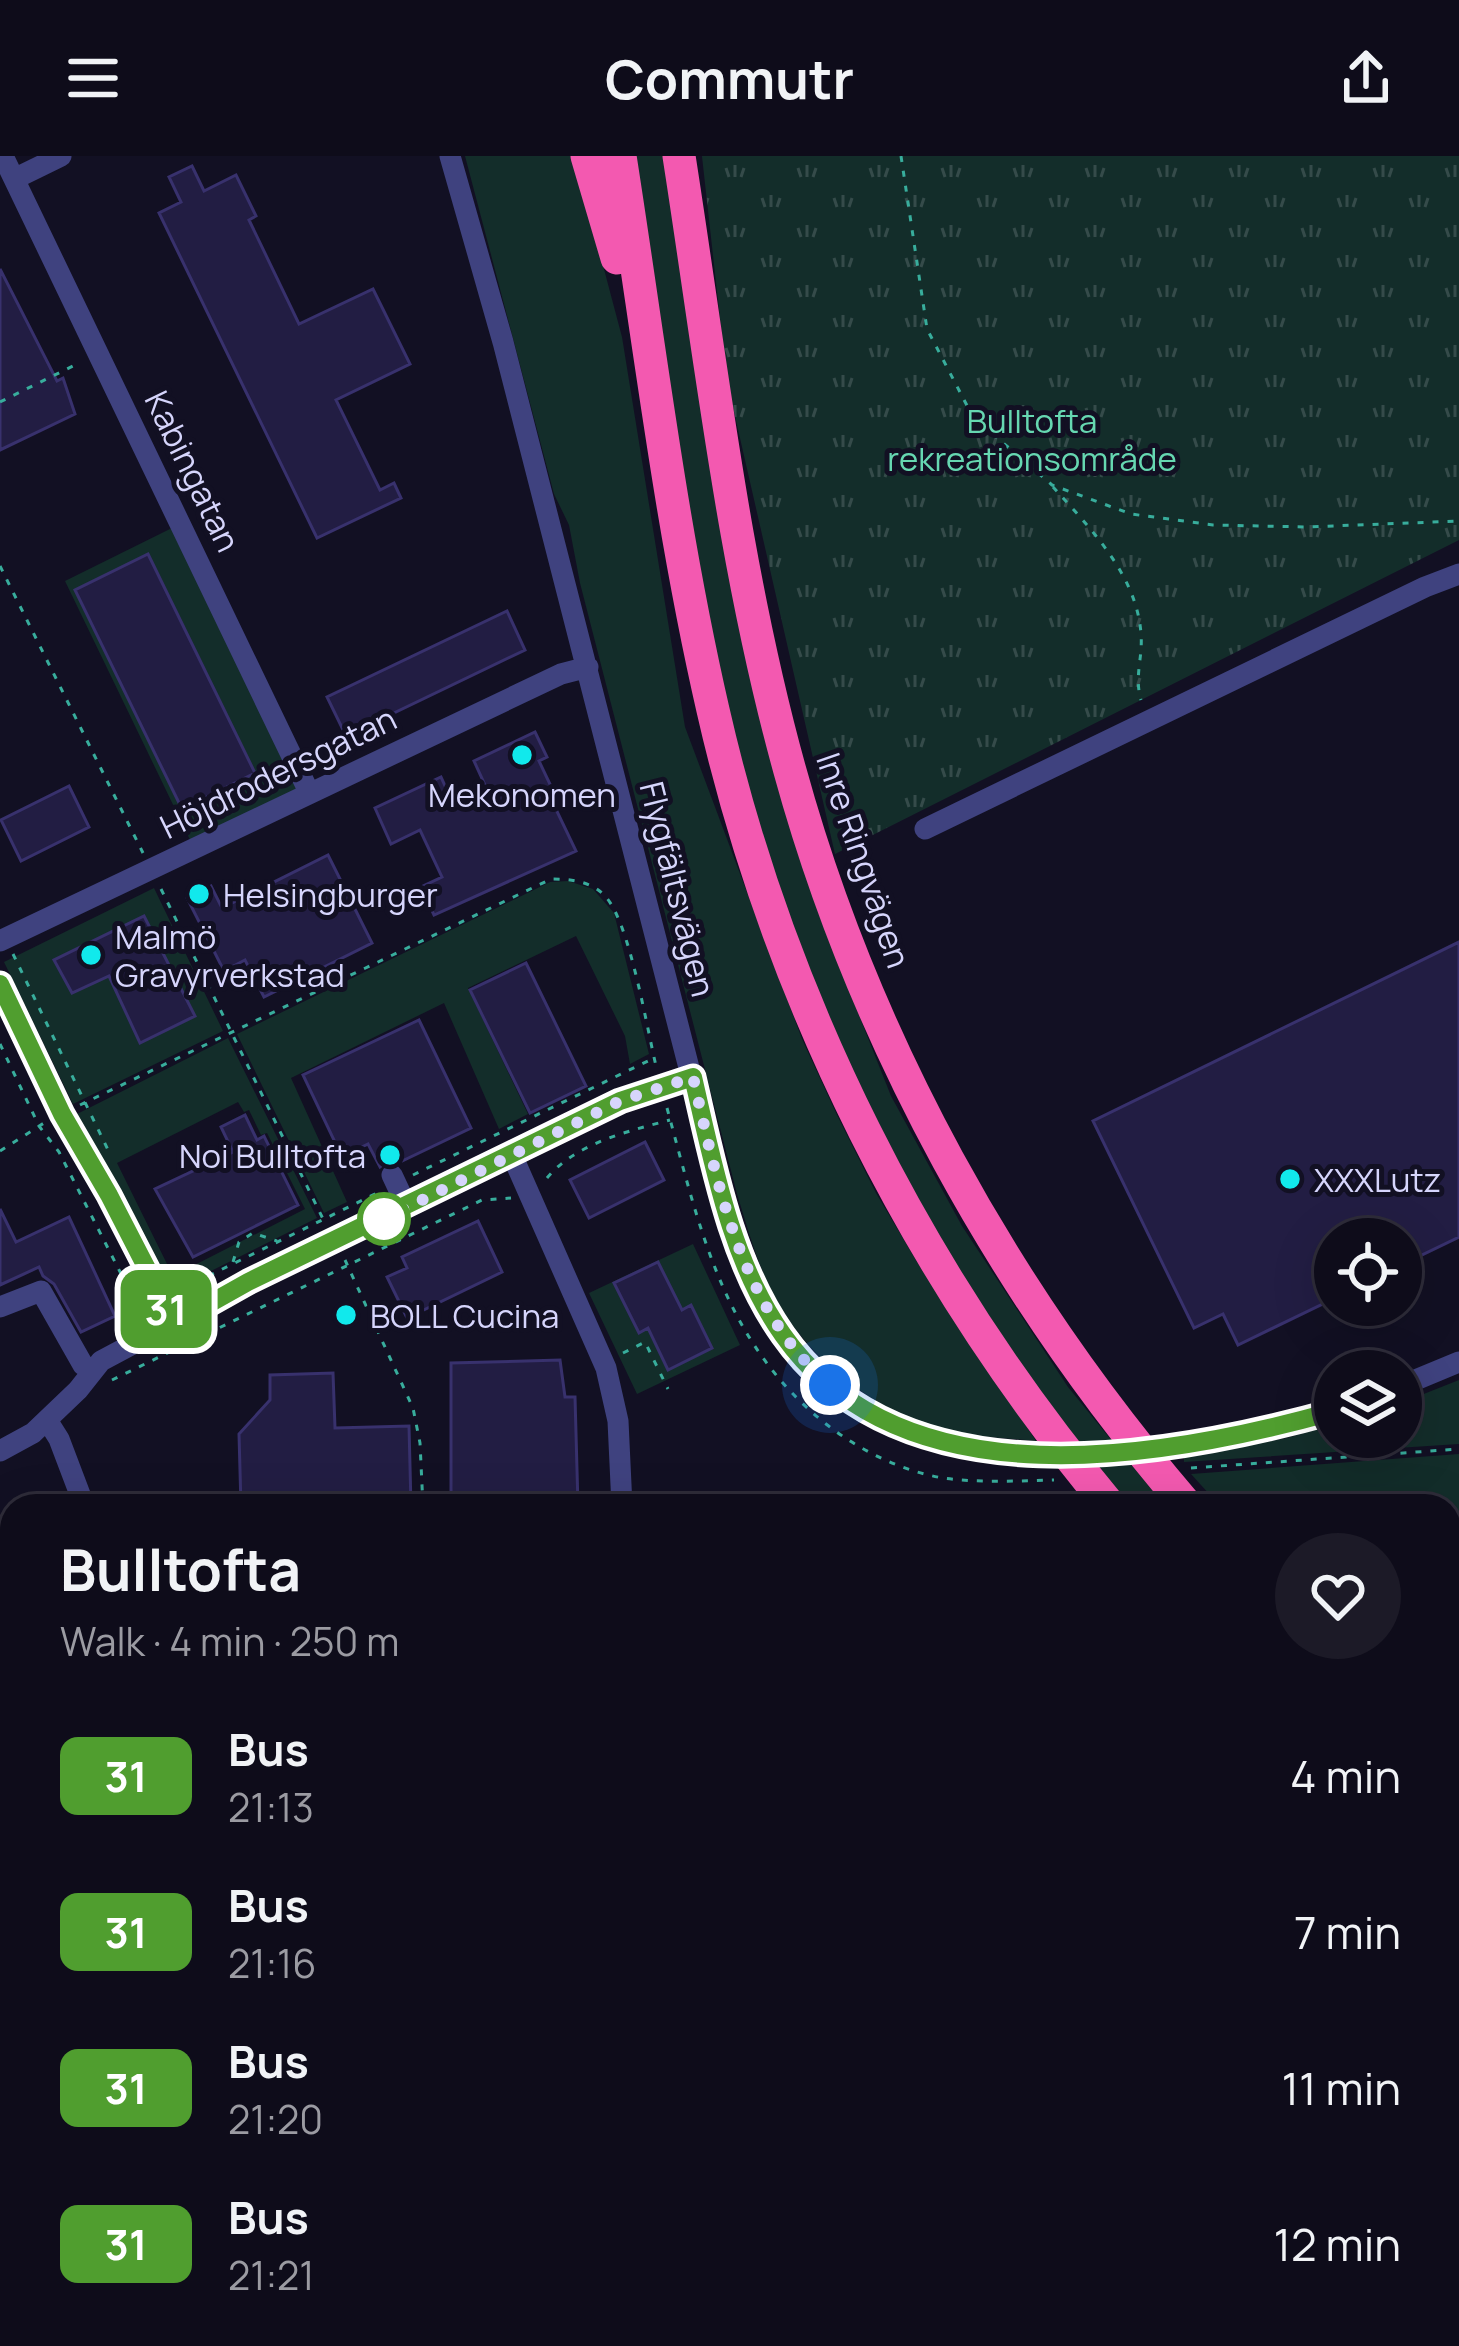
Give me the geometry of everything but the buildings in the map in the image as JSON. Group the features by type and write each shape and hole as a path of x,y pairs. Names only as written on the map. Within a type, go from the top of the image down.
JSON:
{"highway":[{"path":"586,156 602,201 666,458"},
{"path":"620,156 666,458 714,715 753,849 804,996 847,1096 920,1234 1003,1366 1101,1494"},
{"name":"Inre Ringvägen","path":"679,156 748,596 790,771 842,934 911,1089 957,1175 1079,1368 1178,1494"}],"street":[{"name":"Kabingatan","path":"3,156 309,792"},
{"path":"14,179 61,156"},
{"name":"Flygfältsvägen","path":"450,156 493,302 736,1240 757,1291 781,1333 809,1368 850,1402 911,1434 965,1448 1051,1454"},
{"path":"925,830 1425,586 1459,574"},
{"name":"Höjdrodersgatan","path":"3,940 561,674 588,667"},
{"path":"0,984 62,1114 175,1323"},
{"path":"0,1451 33,1433 98,1379 101,1361 620,1101 693,1077"},
{"path":"512,1156 604,1362 618,1421 621,1494"},
{"path":"395,1179 407,1207"},
{"path":"0,1307 41,1292 83,1365 98,1379"},
{"path":"1422,1377 1459,1362"},
{"path":"1170,1446 1314,1417"},
{"path":"47,1420 80,1494"}],"path":[{"path":"901,156 927,329 973,417 1052,485 1091,529 1128,583 1141,634 1135,680 1148,724"},
{"path":"0,402 99,353"},
{"path":"1052,485 1131,514 1213,525 1459,521"},
{"path":"0,566 348,1266 418,1424 422,1494"},
{"path":"0,1151 84,1103 538,884 564,879 596,888 616,911 662,1088"},
{"path":"3,940 116,1167"},
{"path":"0,1045 138,1307"},
{"path":"171,1279 189,1284 233,1264 395,1179 654,1058"},
{"path":"98,1379 482,1200 531,1197 558,1165 616,1135 670,1120"},
{"path":"233,1264 239,1242 253,1233 280,1241"},
{"path":"604,1362 645,1342 668,1389"},
{"path":"1186,1469 1459,1449"}],"green space":[{"path":"465,156 574,156 622,337 685,727 802,1039 837,1115 917,1262 1036,1441 954,1432 872,1398 804,1340 766,1279 737,1194 569,525 554,494"},
{"path":"635,156 663,156 760,715 818,912 891,1096 962,1226 1068,1387 1155,1494 1117,1494 1074,1441 932,1228 852,1076 788,920 758,827 712,638"},
{"name":"Bulltofta rekreationsområde","path":"702,156 1459,156 1459,540 835,854 727,381"},
{"path":"176,526 303,791 192,844 65,581"},
{"path":"568,881 593,889 614,913 649,1054 630,1064 625,1036 576,936 468,988 528,1114 499,1129 444,1003 291,1078 347,1202 324,1213 237,1034 550,882"},
{"path":"154,888 223,1031 73,1104 4,962"},
{"path":"228,1038 317,1218 189,1282 173,1276 305,1209 267,1133 261,1135 249,1110 244,1112 238,1102 117,1163 172,1274 159,1280 77,1114"},
{"path":"693,1244 740,1345 637,1394 589,1293"},
{"path":"1459,1380 1459,1444 1422,1446 1422,1395"},
{"path":"1314,1430 1314,1453 1184,1462 1184,1457"},
{"path":"1459,1454 1459,1494 1209,1494 1191,1474"}],"tunnel":[{"path":"1063,1454 1145,1448"}],"bus line":[{"name":"31","path":"0,984 62,1114 175,1323 248,1282 620,1101 693,1077 736,1240 757,1291 781,1333 809,1368 850,1402 911,1434 965,1448 1051,1454 1194,1443 1314,1417"}],"place":[{"name":"Mekonomen","path":"522,755"},
{"name":"Helsingburger","path":"199,894"},
{"name":"Malmö Gravyrverkstad","path":"91,955"},
{"name":"Noi Bulltofta","path":"390,1155"},
{"name":"XXXLutz","path":"1290,1179"},
{"name":"BOLL Cucina","path":"346,1315"}],"route":[{"path":"384,1219 620,1101 693,1077 736,1240 757,1291 781,1333 809,1368 830,1385"}]}
